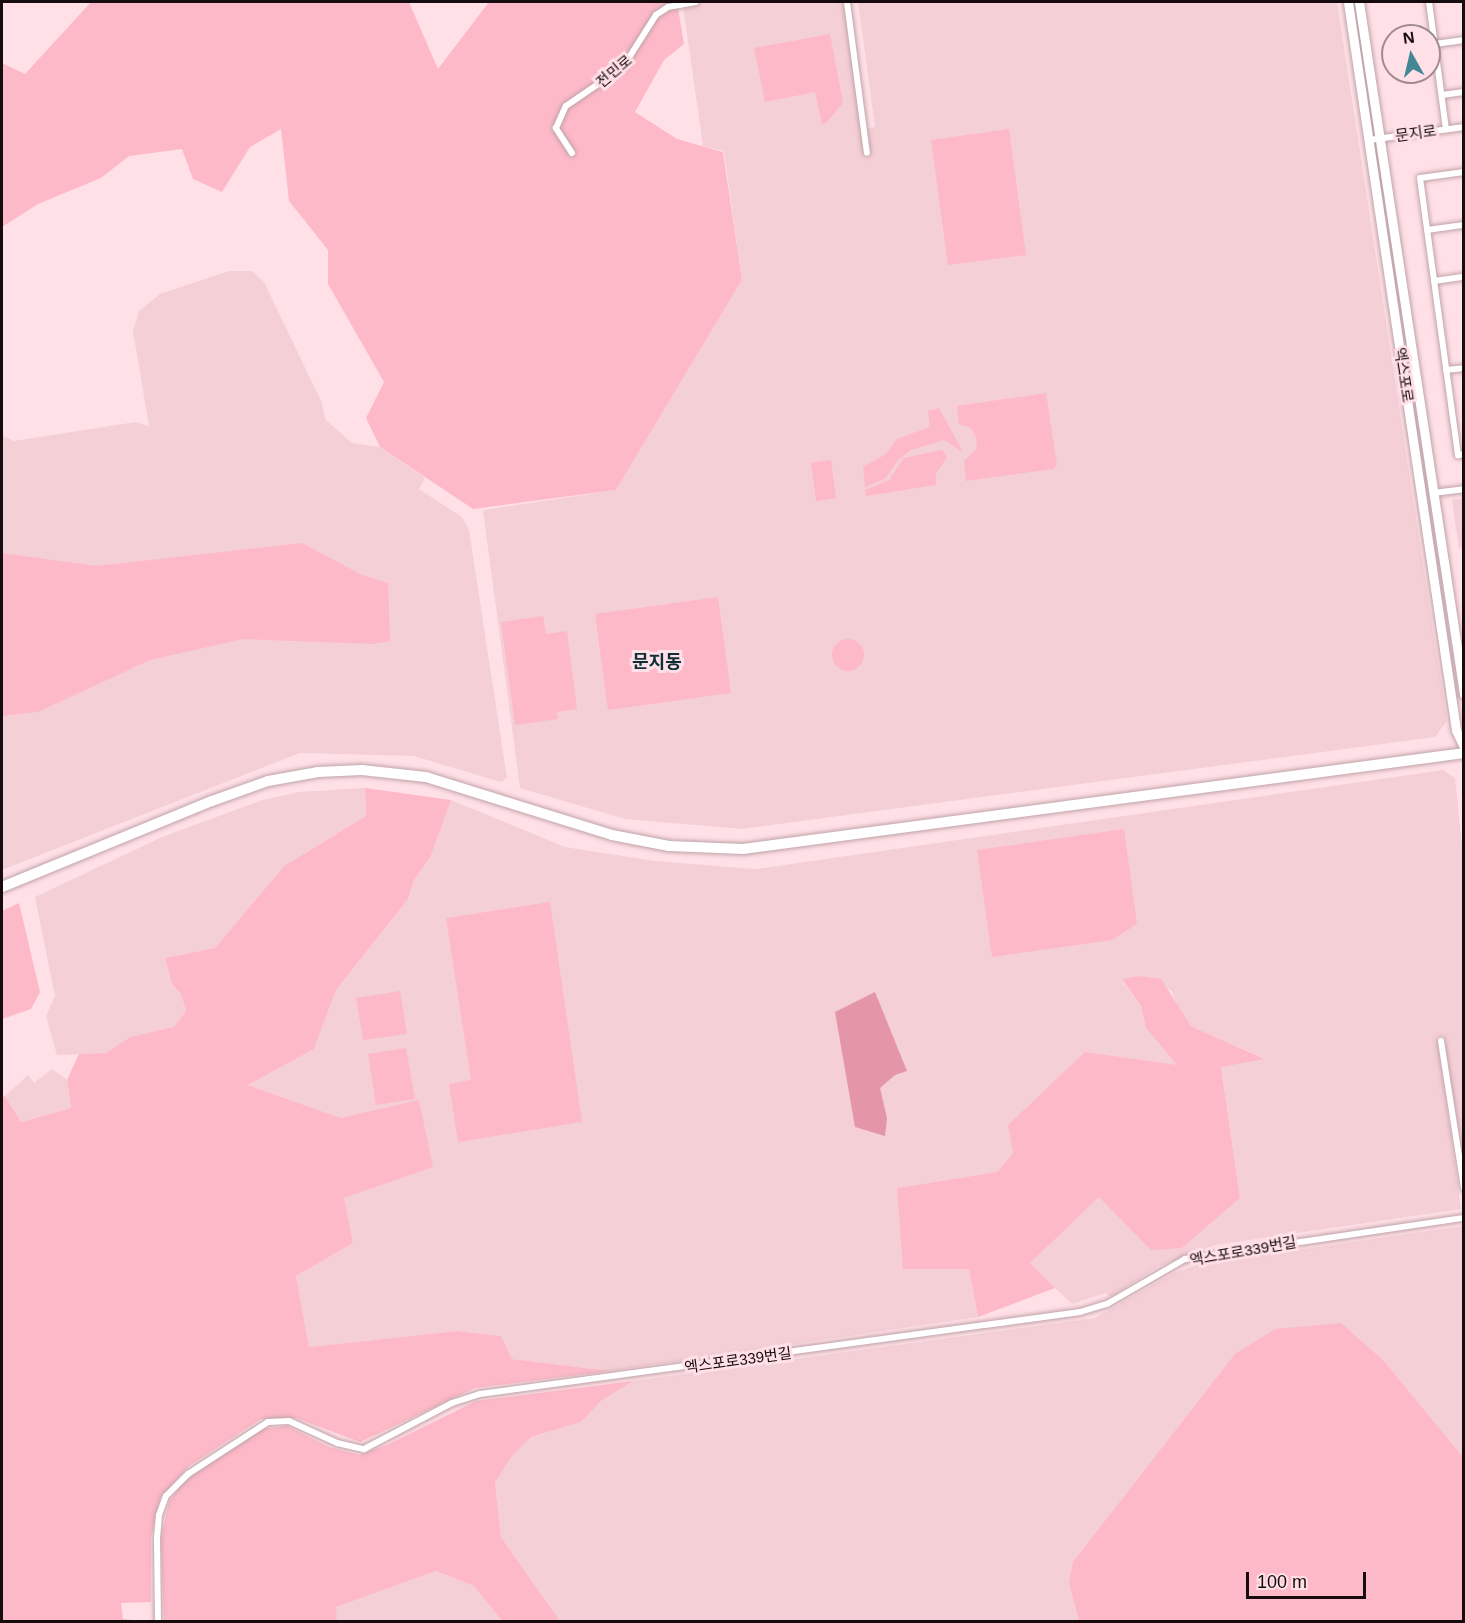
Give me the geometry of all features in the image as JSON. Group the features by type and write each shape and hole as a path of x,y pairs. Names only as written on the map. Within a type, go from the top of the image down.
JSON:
{"main road":[{"name":"엑스포로","path":"1348,2 1456,730 1464,747"},
{"name":"엑스포로","path":"1359,2 1464,694"},
{"path":"2,887 212,801 268,781 318,772 362,770 426,777 612,835 669,846 743,849 1464,753"}],"street":[{"name":"전민로","path":"572,153 556,128 566,106 623,67 656,15 668,7 696,2"},
{"path":"847,2 867,153"},
{"path":"1429,2 1432,24"},
{"path":"1441,43 1464,40"},
{"path":"1440,84 1446,129"},
{"path":"1442,95 1464,92"},
{"name":"문지로","path":"1368,140 1464,127"},
{"path":"1464,172 1420,178 1458,455 1464,454"},
{"path":"1427,230 1464,225"},
{"path":"1434,281 1464,278"},
{"path":"1446,370 1464,368"},
{"path":"1432,494 1464,489"},
{"path":"1441,1041 1464,1188"},
{"name":"엑스포로339번길","path":"158,1622 157,1531 166,1496 188,1474 268,1422 289,1421 337,1443 364,1449 452,1403 480,1394 1080,1312 1107,1304 1185,1259 1464,1218"}],"shaded area":[{"path":"91,2 409,2 438,69 489,2 677,2 684,44 664,60 635,112 677,139 723,152 742,280 616,490 473,509 380,447 366,418 384,382 328,284 328,250 289,201 281,129 250,147 222,192 193,179 182,149 129,156 101,178 38,204 2,227 2,63 25,74"},
{"path":"711,2 843,2 862,130 875,127 858,2 1337,2 1447,721 1435,737 742,829 625,819 520,788 483,510 616,490 742,280 724,151 703,146 683,6"},
{"path":"830,34 843,103 826,123 822,124 815,92 765,102 754,48"},
{"path":"1009,129 1026,255 948,265 931,140"},
{"path":"229,271 252,271 264,282 322,403 325,419 352,443 380,447 425,478 419,489 462,517 469,530 507,778 501,782 414,756 300,753 2,870 2,435 14,441 136,422 149,426 133,331 139,311 160,294"},
{"path":"1046,393 1057,465 1053,469 966,481 964,461 977,448 976,437 971,428 959,424 957,406"},
{"path":"939,408 963,452 944,440 911,450 898,460 886,478 865,487 863,467 886,454 897,439 930,427 928,411"},
{"path":"942,450 947,457 936,474 936,485 866,496 865,490 889,480 904,458"},
{"path":"831,460 836,498 816,501 811,463"},
{"path":"1463,498 1463,548 1459,549 1452,500"},
{"path":"302,543 362,575 388,583 390,641 374,644 243,639 150,660 38,712 2,716 2,553 97,566"},
{"path":"718,597 731,693 608,710 595,614"},
{"path":"543,616 546,634 567,631 577,709 557,712 558,719 515,725 501,622"},
{"path":"848,639 859,644 864,655 859,666 848,671 837,666 832,655 837,644"},
{"path":"1443,770 1455,778 1464,865 1463,1172 1443,1036 1437,1037 1461,1209 1215,1245 1159,1266 1110,1297 1106,1293 1072,1304 1029,1263 1099,1197 1172,1248 1182,1248 1240,1198 1221,1066 1264,1058 1191,1026 1177,1008 1172,991 1140,976 1122,980 1141,1006 1146,1028 1178,1066 1013,1153 997,1172 897,1188 969,1269 978,1317 610,1371 512,1359 501,1336 457,1331 309,1347 296,1276 353,1243 343,1198 432,1167 419,1101 341,1118 248,1085 314,1049 336,990 408,899 414,880 431,856 451,800 565,847 654,861 756,869"},
{"path":"365,788 366,816 284,866 215,948 165,958 172,984 181,994 186,1011 174,1028 130,1037 106,1053 57,1055 46,1016 55,996 35,897 162,837 262,800 299,792"},
{"path":"365,788 451,800 431,856 414,880 408,899 336,990 314,1049 248,1085 341,1118 419,1100 433,1167 344,1198 353,1243 296,1276 309,1347 457,1331 501,1336 512,1359 610,1371 475,1388 360,1442 296,1418 261,1419 189,1466 160,1498 151,1538 151,1602 121,1603 123,1619 145,1621 2,1621 2,1097 5,1096 21,1122 71,1108 67,1080 79,1054 106,1053 130,1037 174,1027 186,1011 181,994 172,984 165,958 215,948 284,866 366,816"},
{"path":"1124,829 1137,924 1112,940 992,957 977,850"},
{"path":"550,902 582,1122 458,1142 449,1084 471,1080 446,918"},
{"path":"19,903 40,992 31,1009 2,1019 2,911"},
{"path":"1140,976 1161,979 1191,1026 1265,1059 1221,1067 1240,1198 1182,1248 1151,1250 1099,1197 1030,1263 1055,1288 978,1317 969,1269 903,1269 897,1188 997,1172 1013,1153 1008,1125 1085,1052 1177,1065 1146,1028 1141,1006 1122,979"},
{"path":"400,991 407,1034 363,1040 356,998"},
{"path":"875,992 907,1071 895,1075 880,1088 887,1118 885,1136 855,1127 835,1012"},
{"path":"406,1048 415,1099 376,1105 368,1054"},
{"path":"52,1069 67,1080 71,1108 21,1122 5,1096 28,1075 34,1083"},
{"path":"1463,1226 1463,1457 1384,1361 1069,1584 1079,1621 560,1621 501,1537 495,1483 512,1456 531,1437 581,1422 601,1401 633,1381 1095,1318 1174,1273 1200,1264"},
{"path":"1341,1323 1384,1361 1463,1457 1463,1621 1079,1621 1069,1584 1073,1562 1235,1354 1275,1329"},
{"path":"633,1381 601,1401 581,1422 531,1437 512,1456 495,1483 501,1537 560,1621 502,1621 474,1586 436,1571 336,1607 337,1621 164,1622 161,1538 169,1502 183,1482 261,1429 287,1426 329,1447 359,1455 387,1445 476,1401"},
{"path":"436,1571 474,1586 502,1621 337,1621 335,1607"}],"district":[{"name":"문지동","path":"657,662"}]}
